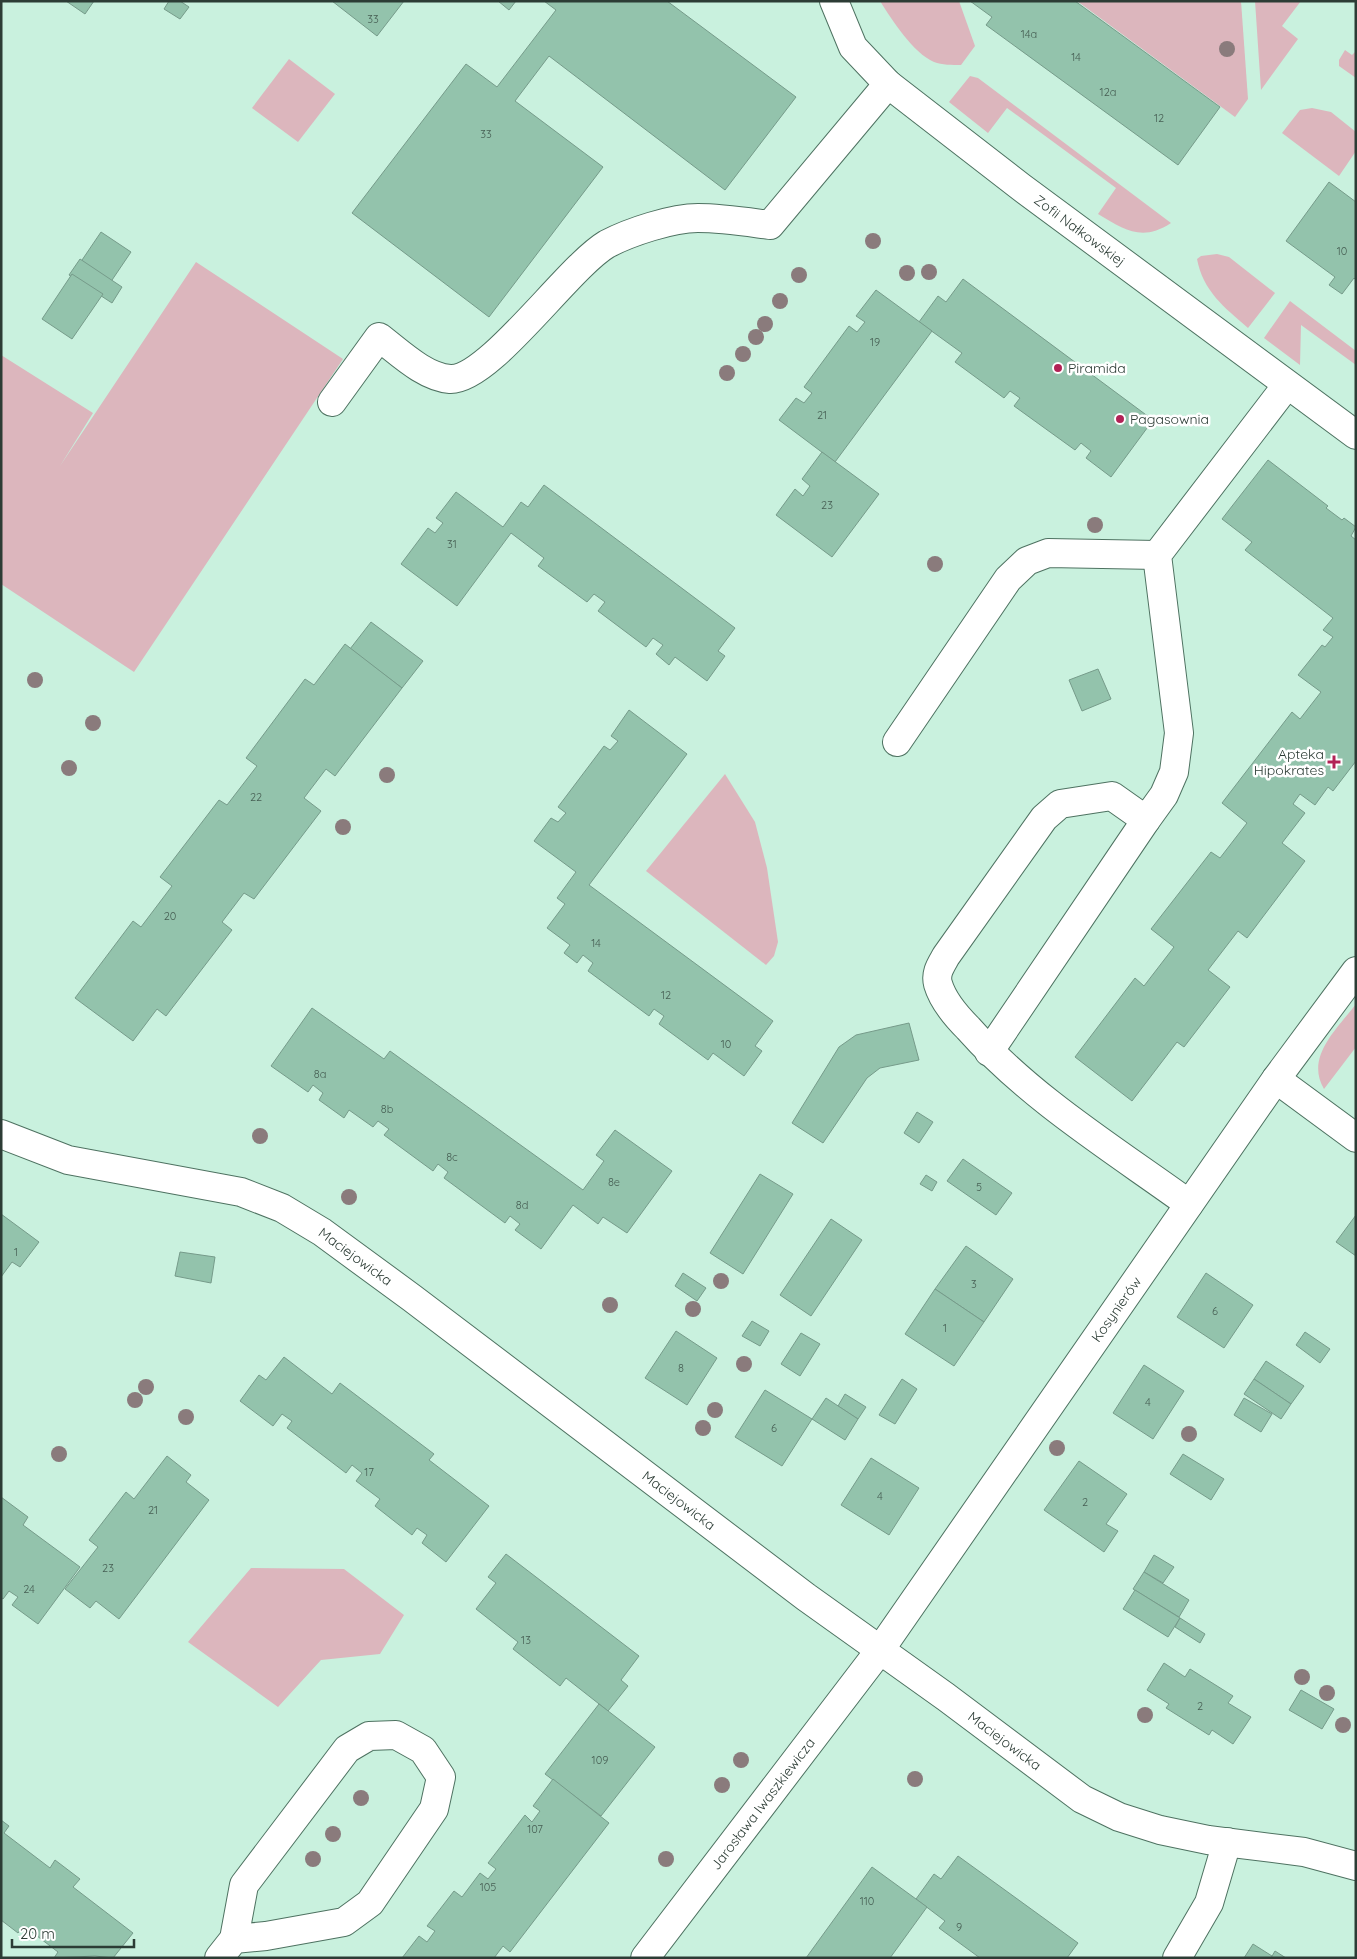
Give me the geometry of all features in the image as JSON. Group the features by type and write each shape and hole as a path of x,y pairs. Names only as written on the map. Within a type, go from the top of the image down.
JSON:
{"street":[{"name":"Zofii Nałkowskiej","path":"834,1 853,48 888,84 1287,385 1356,434"},
{"path":"332,402 379,337 426,372 452,379 477,369 574,272 607,244 656,225 697,218 770,225 888,84"},
{"path":"989,1052 1164,794 1174,772 1179,734 1157,555 1287,385"},
{"path":"897,742 1008,579 1027,561 1048,553 1157,555"},
{"path":"1146,820 1112,796 1060,804 1044,818 946,956 937,972 938,984 953,1012 989,1052 1025,1084 1189,1204"},
{"name":"Kosynierów","path":"880,1650 1276,1079 1356,971"},
{"path":"1276,1079 1356,1138"},
{"name":"Maciejowicka","path":"1,1134 68,1160 241,1192 264,1200 304,1220 412,1298 806,1597 1082,1799 1138,1824 1184,1835 1304,1852 1356,1866"},
{"name":"Jarosława Iwaszkiewicza","path":"645,1958 880,1650"},
{"path":"396,1735 423,1750 441,1777 434,1809 370,1903 344,1922 266,1936 227,1948 244,1885 347,1749 369,1736 396,1735"},
{"path":"1177,1958 1210,1903 1227,1842"}],"shaded area":[{"path":"880,1 959,1 975,46 961,65 934,62 926,58 911,44"},
{"path":"1077,1 1241,1 1248,99 1235,117"},
{"path":"1255,1 1301,1 1282,26 1298,39 1261,90"},
{"path":"1345,50 1352,55 1356,51 1356,78 1339,66 1339,60"},
{"path":"289,59 335,94 298,142 252,108"},
{"path":"970,76 978,78 1171,223 1161,229 1142,233 1125,229 1098,214 1116,188 1007,108 988,133 949,102"},
{"path":"1312,108 1331,112 1356,132 1356,151 1339,176 1282,133 1300,110"},
{"path":"1217,254 1229,257 1275,293 1248,328 1216,298 1204,280 1197,259 1201,256"},
{"path":"196,262 343,359 134,672 1,584 1,355 93,413 60,466"},
{"path":"1290,301 1356,351 1356,365 1301,325 1300,365 1264,338"},
{"path":"725,774 755,822 767,868 778,942 774,956 766,965 646,871"},
{"path":"1356,1004 1356,1047 1324,1089 1319,1077 1318,1066 1321,1055 1333,1033"},
{"path":"251,1568 344,1569 404,1615 380,1654 321,1660 278,1707 188,1642"}],"building":[{"path":"66,1 94,1 85,14"},
{"path":"169,1 180,1 189,7 180,19 164,9"},
{"path":"332,1 404,1 377,36"},
{"path":"498,1 516,1 509,10"},
{"path":"544,1 667,1 796,97 725,190 549,56 515,101 603,167 489,317 352,213 466,64 497,87 556,10"},
{"path":"970,1 1075,1 1220,107 1178,165 986,25 992,17"},
{"path":"1329,182 1356,202 1356,280 1354,278 1342,294 1329,285 1335,277 1286,241"},
{"path":"101,232 131,252 110,283 80,263"},
{"path":"80,259 122,287 112,303 69,275"},
{"path":"72,274 103,294 72,339 42,319"},
{"path":"963,279 1153,420 1111,477 1086,458 1091,451 1081,443 1075,450 1014,406 1020,398 1010,391 1004,398 955,362 962,353 919,322 938,296 946,302"},
{"path":"876,290 932,331 835,462 779,420 796,398 804,403 812,393 804,387 849,326 857,332 865,322 856,316"},
{"path":"822,452 879,494 832,557 776,515 795,489 803,496 810,486 802,479"},
{"path":"1268,460 1328,506 1326,508 1342,520 1344,518 1356,527 1351,536 1356,540 1356,761 1333,791 1328,787 1315,805 1300,794 1293,804 1305,813 1282,843 1305,861 1247,938 1238,931 1208,970 1230,987 1184,1047 1177,1042 1132,1101 1075,1057 1135,978 1144,986 1174,947 1151,929 1211,852 1220,858 1247,823 1222,803 1292,712 1300,719 1321,692 1298,675 1322,645 1325,647 1333,637 1323,630 1333,618 1245,550 1252,542 1222,519"},
{"path":"544,485 735,628 718,651 725,656 707,681 675,657 669,665 656,654 663,645 653,638 646,647 598,611 605,602 594,594 587,602 538,566 544,558 511,533 457,606 401,564 428,528 435,533 443,523 436,518 456,492 503,527 521,502 528,507"},
{"path":"371,622 423,661 402,688 350,649"},
{"path":"345,644 402,688 335,776 326,769 304,798 321,811 254,899 244,893 222,922 232,930 166,1016 157,1009 133,1041 75,998 133,921 141,927 172,886 160,877 219,800 227,805 257,766 246,758 305,679 314,685"},
{"path":"1098,669 1111,699 1082,711 1069,680"},
{"path":"629,710 687,754 589,885 773,1021 755,1046 762,1051 744,1076 713,1053 708,1060 659,1024 664,1016 654,1009 649,1016 588,971 593,963 583,955 577,963 564,953 570,945 547,928 565,904 557,898 576,872 534,841 551,818 558,822 566,813 558,807 604,746 610,750 618,741 611,736"},
{"path":"312,1008 384,1059 390,1051 583,1190 604,1161 596,1155 615,1130 672,1171 627,1233 603,1217 598,1224 573,1205 541,1249 515,1230 520,1224 510,1216 505,1223 444,1178 448,1172 438,1164 433,1171 384,1135 389,1129 378,1121 373,1127 349,1110 344,1118 319,1100 323,1093 313,1085 308,1092 271,1066"},
{"path":"909,1023 919,1060 880,1068 867,1078 823,1143 792,1123 839,1047 856,1035"},
{"path":"917,1112 933,1122 919,1143 904,1133"},
{"path":"963,1159 1012,1193 996,1215 947,1181"},
{"path":"760,1174 793,1194 743,1274 710,1253"},
{"path":"926,1175 937,1182 932,1191 920,1184"},
{"path":"1,1214 39,1242 20,1267 12,1262 1,1277"},
{"path":"1356,1215 1356,1256 1336,1242"},
{"path":"831,1219 862,1240 811,1316 780,1295"},
{"path":"966,1246 1013,1279 984,1322 935,1289"},
{"path":"180,1252 215,1257 211,1283 175,1276"},
{"path":"683,1273 706,1288 697,1301 675,1286"},
{"path":"1206,1273 1253,1305 1224,1348 1177,1317"},
{"path":"935,1289 984,1322 954,1366 905,1334"},
{"path":"752,1321 769,1331 760,1346 742,1336"},
{"path":"676,1331 717,1358 687,1405 645,1378"},
{"path":"1305,1332 1330,1349 1320,1363 1296,1345"},
{"path":"801,1333 820,1344 800,1376 781,1364"},
{"path":"284,1357 332,1394 340,1383 434,1454 429,1460 489,1506 446,1562 422,1543 427,1535 417,1528 412,1535 375,1506 380,1499 356,1481 362,1473 352,1465 346,1473 287,1428 292,1421 282,1414 273,1426 240,1401 259,1375 266,1380"},
{"path":"1266,1361 1304,1386 1291,1404 1254,1379"},
{"path":"1144,1365 1184,1391 1153,1439 1113,1413"},
{"path":"902,1379 917,1389 895,1424 879,1415"},
{"path":"1254,1379 1291,1404 1281,1419 1244,1394"},
{"path":"765,1390 812,1419 782,1466 735,1437"},
{"path":"845,1394 866,1407 858,1419 838,1406"},
{"path":"826,1398 858,1419 845,1440 812,1419"},
{"path":"1244,1398 1272,1414 1261,1432 1234,1415"},
{"path":"1183,1454 1224,1479 1211,1500 1170,1474"},
{"path":"167,1456 191,1475 186,1482 209,1500 119,1619 96,1601 90,1608 65,1589 98,1547 89,1540 126,1492 134,1499"},
{"path":"871,1458 919,1488 889,1535 841,1505"},
{"path":"1079,1461 1127,1494 1106,1524 1118,1531 1104,1552 1044,1510"},
{"path":"1,1497 28,1517 23,1525 80,1567 38,1624 12,1605 18,1597 9,1591 3,1599 1,1598"},
{"path":"506,1554 639,1656 621,1680 628,1686 608,1711 566,1678 560,1686 513,1649 518,1642 476,1609 496,1583 488,1577"},
{"path":"1154,1555 1174,1567 1163,1583 1144,1572"},
{"path":"1144,1572 1189,1600 1179,1617 1133,1589"},
{"path":"1135,1590 1180,1618 1168,1637 1123,1609"},
{"path":"1180,1618 1205,1634 1200,1643 1175,1627"},
{"path":"1164,1663 1185,1677 1190,1669 1233,1696 1228,1703 1251,1717 1233,1744 1212,1730 1209,1735 1166,1708 1169,1704 1147,1690"},
{"path":"1301,1690 1334,1709 1322,1729 1289,1710"},
{"path":"599,1704 655,1747 601,1816 545,1774"},
{"path":"553,1779 609,1823 510,1952 503,1946 494,1958 402,1958 419,1936 427,1942 435,1931 427,1926 454,1891 462,1897 480,1873 488,1879 496,1869 488,1863 525,1815 532,1822 540,1811 533,1806"},
{"path":"1,1820 9,1826 4,1833 50,1868 55,1860 80,1879 73,1887 133,1933 113,1958 95,1956 54,1958 58,1952 24,1926 18,1933 1,1920"},
{"path":"958,1856 1078,1943 1067,1958 980,1958 939,1928 945,1921 916,1899 934,1874 941,1879"},
{"path":"872,1867 927,1907 890,1958 806,1958"},
{"path":"1253,1944 1272,1956 1271,1958 1244,1958"},
{"path":"1275,1951 1286,1958 1271,1958"}],"place":[{"name":"Piramida","path":"1058,368"},
{"name":"Pagasownia","path":"1120,419"},
{"name":"Apteka Hipokrates","path":"1334,762"}]}
